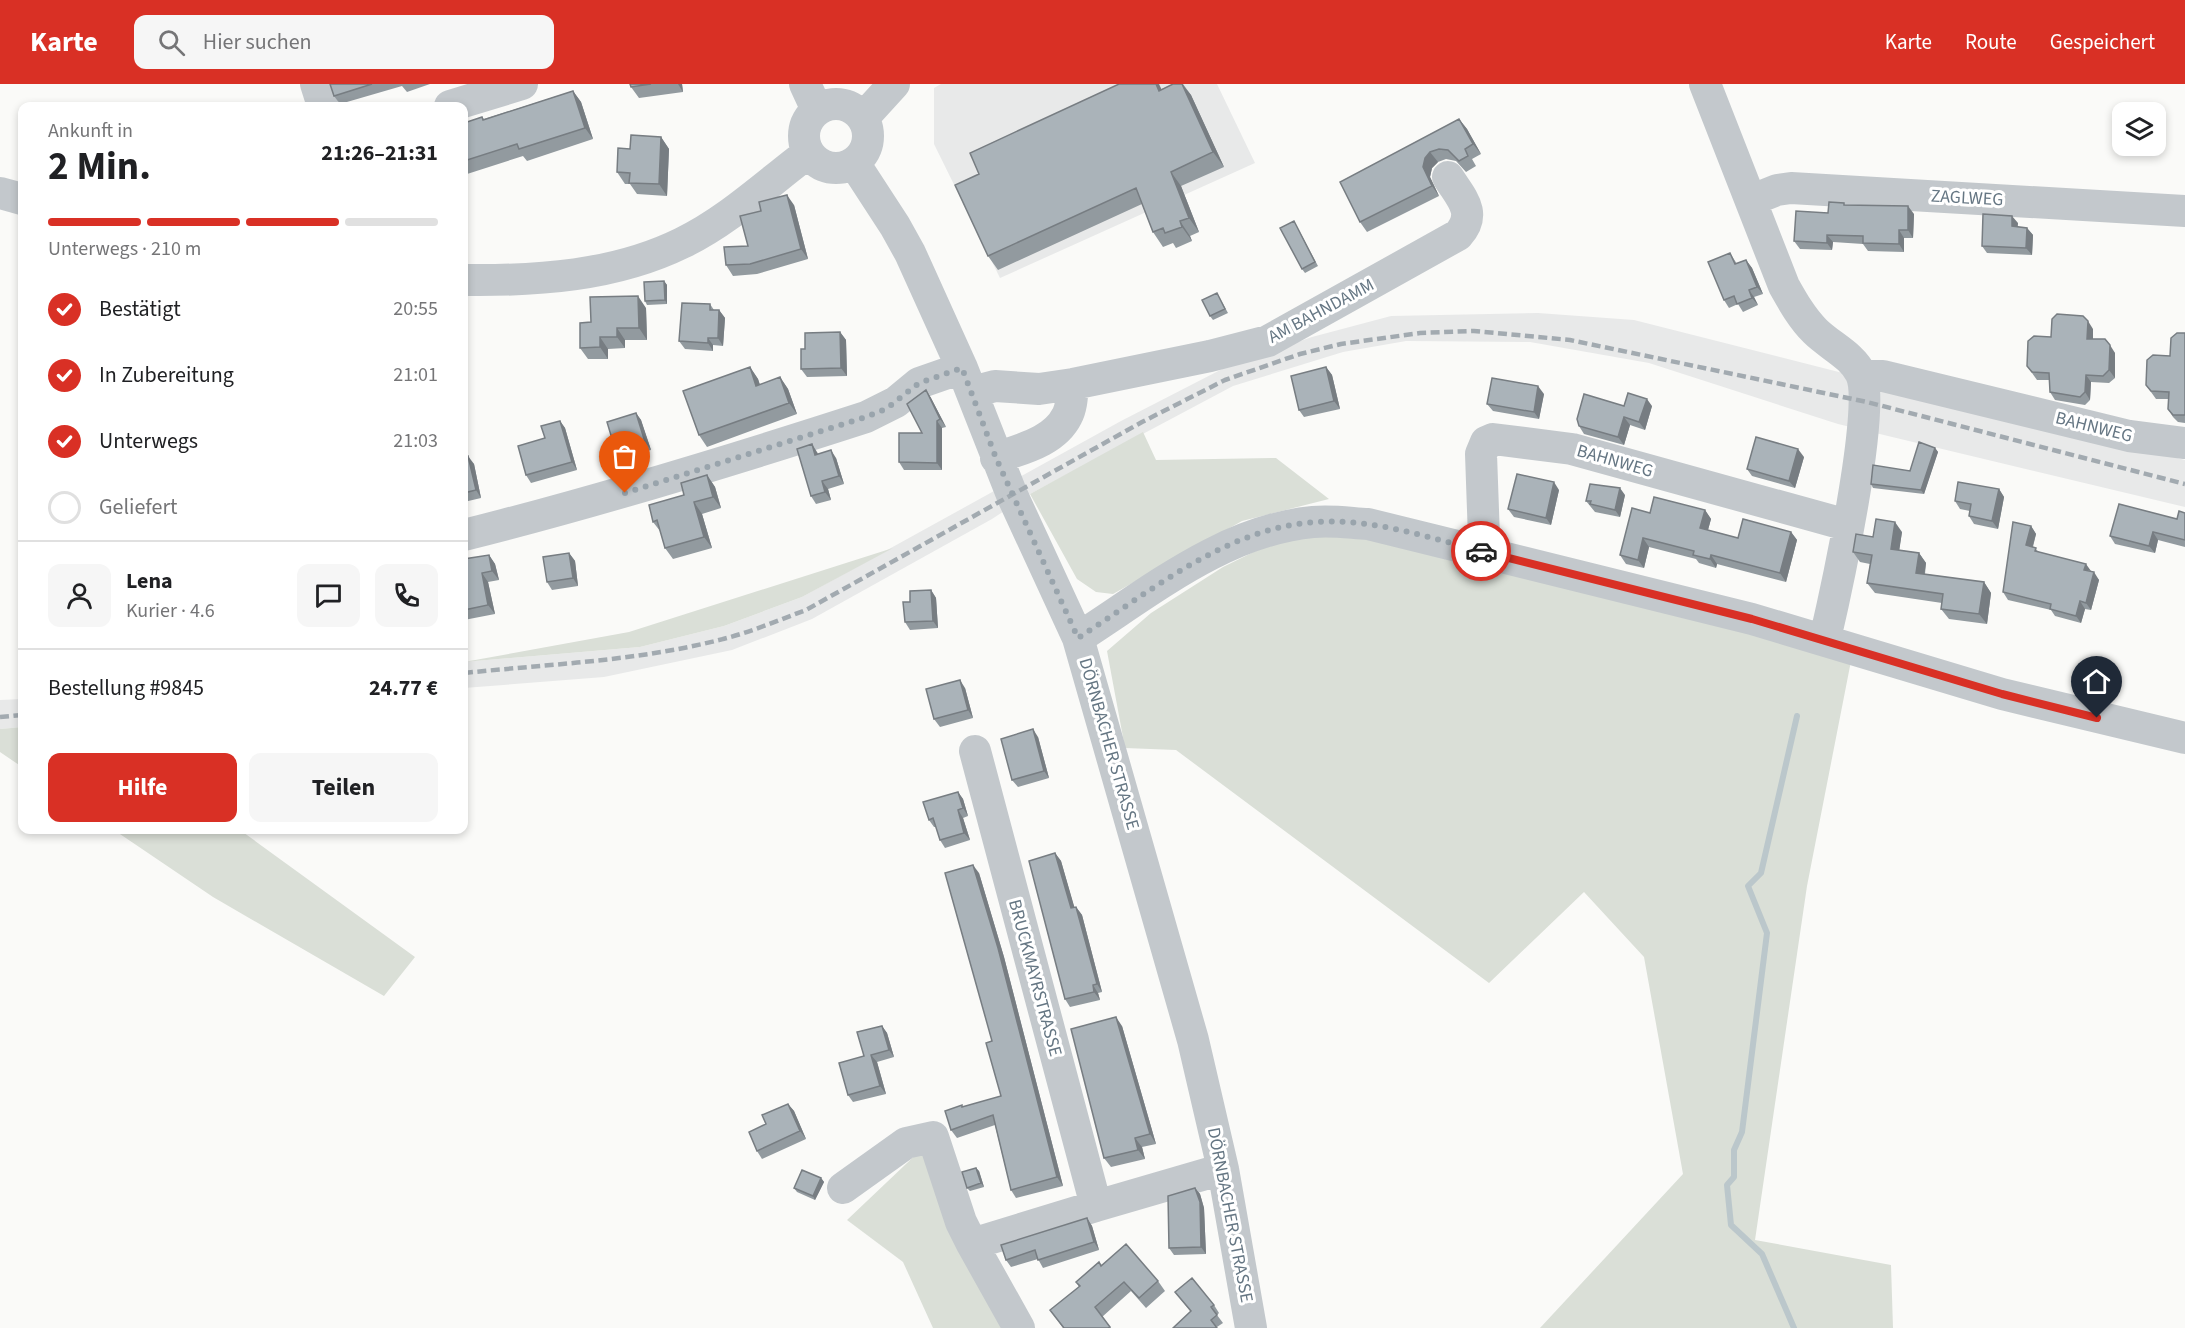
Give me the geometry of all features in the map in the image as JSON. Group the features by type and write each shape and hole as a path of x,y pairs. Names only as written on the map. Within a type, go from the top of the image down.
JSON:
{"street":[{"path":"316,84 322,102"},
{"path":"463,102 522,84"},
{"path":"863,118 894,84"},
{"path":"1705,84 1784,286 1797,310 1813,329 1855,363 1863,376 1867,394 1866,418 1824,639"},
{"path":"811,97 826,105 846,106 863,118 868,132 867,146 854,163 832,168 818,163 808,153 804,144 805,125 811,97"},
{"path":"468,280 544,278 602,270 643,259 684,243 722,219 808,153"},
{"name":"DÖRNBACHER STRASSE","path":"854,163 910,253 967,380 996,458 1078,638 1179,987 1223,1169 1251,1328"},
{"name":"AM BAHNDAMM","path":"468,534 653,484 866,417 891,406 919,383 967,380 1039,389 1210,356 1280,336 1458,235 1467,225 1468,215 1465,204 1448,177"},
{"name":"ZAGLWEG","path":"1752,200 1777,189 1791,189 2185,211"},
{"path":"0,194 18,198"},
{"name":"BAHNWEG","path":"1863,376 1882,376 2129,436 2185,443"},
{"path":"996,458 1036,444 1060,427 1068,414 1073,384"},
{"name":"BAHNWEG","path":"1481,551 1484,538 1481,454 1486,442 1493,440 1572,449 1847,525"},
{"path":"1078,638 1230,544 1276,528 1315,522 1368,524 1824,639 2002,694 2185,738"},
{"name":"BRUCKMAYRSTRASSE","path":"975,751 1096,1206"},
{"path":"843,1188 906,1143 933,1137 961,1222 1019,1328"},
{"path":"972,1244 1223,1169"}],"shaded area":[{"path":"941,84 1217,84 1255,163 1000,278 934,144 934,88"},
{"path":"1538,313 1634,320 2185,460 2185,507 1838,424 1649,363 1530,342 1406,341 1343,352 1233,386 1030,494 992,519 812,619 732,650 604,677 468,688 468,662 640,647 724,626 802,597 1121,421 1228,366 1312,337 1391,316"},
{"path":"1143,432 1156,460 1276,458 1329,499 1242,521 1113,594 1096,592 1077,579 1030,494"},
{"path":"1337,532 1400,541 1851,661 1807,886 1755,1240 1891,1265 1893,1328 1540,1328 1683,1174 1644,957 1584,892 1489,983 1176,750 1125,748 1107,651 1151,613 1223,567 1282,538"},
{"path":"893,548 802,597 724,626 640,647 468,662 629,632"},
{"path":"18,699 18,727 0,729 0,700"},
{"path":"18,727 18,764 0,752 0,729"},
{"path":"120,834 246,834 415,957 384,996 213,897"},
{"path":"926,1145 1007,1328 933,1328 903,1262 847,1220"}],"building":[{"path":"330,84 372,84 334,96"},
{"path":"630,84 651,84 631,87"},
{"path":"1119,84 1156,84 1159,91 1173,84 1182,84 1213,152 1171,172 1189,218 1180,221 1182,227 1165,233 1163,228 1153,232 1136,188 988,256 955,185 979,174 970,153"},
{"path":"573,91 585,128 519,149 517,144 468,160 468,122 482,117 483,120"},
{"path":"1459,119 1473,144 1465,149 1468,156 1459,161 1448,150 1439,149 1430,152 1425,158 1423,167 1432,186 1360,222 1340,182"},
{"path":"631,135 661,137 659,184 629,183 630,173 617,172 618,148 630,149"},
{"path":"787,195 801,249 750,264 726,265 724,247 748,246 740,216 761,211 759,202"},
{"path":"1829,202 1844,203 1844,205 1908,206 1908,230 1899,230 1899,244 1863,243 1863,236 1827,235 1827,243 1794,241 1796,211 1828,213"},
{"path":"1983,214 2012,216 2012,226 2027,228 2026,248 1982,246"},
{"path":"1294,221 1315,262 1302,269 1280,228"},
{"path":"1730,253 1735,264 1746,260 1757,287 1749,290 1752,298 1737,304 1734,296 1724,300 1708,262"},
{"path":"664,281 665,300 645,301 644,282"},
{"path":"1217,293 1225,309 1210,316 1202,300"},
{"path":"638,296 639,328 617,328 617,337 600,337 600,347 580,348 580,323 591,322 590,297"},
{"path":"682,303 710,304 710,310 719,310 718,338 708,338 708,343 679,341"},
{"path":"2057,314 2083,316 2088,321 2087,339 2105,339 2110,345 2109,370 2103,376 2086,375 2085,392 2080,397 2050,392 2049,373 2032,372 2027,366 2028,341 2034,336 2051,337 2052,319"},
{"path":"840,332 841,368 801,369 801,349 805,349 805,333"},
{"path":"2177,333 2185,333 2185,415 2173,415 2168,409 2169,392 2151,391 2146,385 2147,360 2153,355 2170,356 2171,338"},
{"path":"750,367 756,386 780,377 789,403 699,435 683,391"},
{"path":"1326,367 1334,401 1299,410 1291,376"},
{"path":"1492,378 1538,386 1534,412 1487,404"},
{"path":"926,390 940,419 937,421 937,463 899,462 899,433 922,433 907,404"},
{"path":"1628,393 1647,399 1639,422 1624,417 1618,437 1579,426 1577,419 1584,394 1624,406"},
{"path":"636,413 645,442 616,452 607,422"},
{"path":"560,421 572,462 526,475 518,446 545,438 541,426"},
{"path":"1756,437 1798,449 1789,481 1747,469"},
{"path":"1919,442 1935,448 1921,490 1871,484 1873,465 1910,471"},
{"path":"812,444 815,455 831,450 839,476 822,481 825,492 811,496 797,449"},
{"path":"468,456 476,490 468,492"},
{"path":"1517,474 1554,482 1546,518 1508,509"},
{"path":"707,475 713,497 694,502 704,537 665,548 657,520 653,522 649,505 684,495 681,483"},
{"path":"1958,482 1999,489 1992,521 1969,516 1971,504 1955,501"},
{"path":"1590,484 1620,488 1615,510 1586,501"},
{"path":"1654,497 1705,510 1700,528 1738,538 1743,519 1791,532 1780,573 1711,555 1710,559 1693,555 1694,551 1643,538 1638,560 1620,555 1632,508 1650,513"},
{"path":"2119,504 2177,519 2179,511 2185,513 2185,540 2153,532 2149,546 2110,536"},
{"path":"1876,519 1895,522 1891,549 1919,553 1916,573 1984,582 1979,614 1941,609 1943,594 1867,583 1872,555 1853,552 1856,534 1873,537"},
{"path":"2013,522 2031,526 2026,545 2036,548 2035,551 2086,564 2084,570 2094,572 2086,603 2080,601 2076,616 2050,609 2051,604 2003,592"},
{"path":"569,553 573,578 547,582 543,557"},
{"path":"489,555 492,571 482,573 488,605 468,609 468,558"},
{"path":"931,590 933,621 905,622 903,602 910,602 910,591"},
{"path":"960,680 968,710 934,719 926,689"},
{"path":"1033,729 1044,771 1012,780 1001,739"},
{"path":"958,792 963,808 958,810 964,833 940,840 933,818 929,820 923,802"},
{"path":"1055,853 1071,908 1076,907 1097,984 1093,985 1094,992 1065,999 1029,861"},
{"path":"973,865 998,948 1057,1177 1011,1190 993,1115 951,1130 945,1111 1001,1096 986,1043 992,1041 945,873"},
{"path":"1116,1017 1150,1134 1135,1138 1138,1150 1104,1158 1071,1029"},
{"path":"882,1026 889,1050 871,1055 880,1086 848,1095 839,1063 864,1056 857,1032"},
{"path":"788,1104 800,1131 757,1151 749,1132 766,1124 762,1115"},
{"path":"976,1168 981,1183 967,1188 962,1172"},
{"path":"802,1170 821,1178 813,1196 794,1188"},
{"path":"1195,1188 1200,1202 1201,1247 1169,1248 1168,1196"},
{"path":"1087,1218 1094,1242 1038,1260 1035,1250 1006,1260 1001,1245"},
{"path":"1126,1244 1158,1281 1139,1298 1124,1282 1095,1307 1110,1327 1108,1328 1064,1328 1050,1310 1080,1286 1076,1282 1099,1262 1101,1266"},
{"path":"1192,1278 1214,1305 1211,1307 1217,1315 1211,1320 1217,1328 1173,1328 1191,1311 1175,1292"}],"waterway":[{"path":"1794,1328 1762,1254 1731,1225 1727,1185 1734,1177 1734,1150 1742,1132 1767,933 1748,886 1761,873 1797,716"}],"railway":[{"path":"468,673 627,657 723,639 754,629 806,610 1142,422 1225,380 1300,354 1341,344 1420,333 1474,331 1570,340 1867,402 2185,484"},
{"path":"0,717 18,715"}],"way so far":[{"path":"625,493 866,417 886,409 919,383 962,368 996,458 1078,638 1206,557 1230,544 1276,528 1315,522 1368,524 1481,551"}],"route":[{"path":"1481,551 1752,619 2002,694 2097,718"}]}
